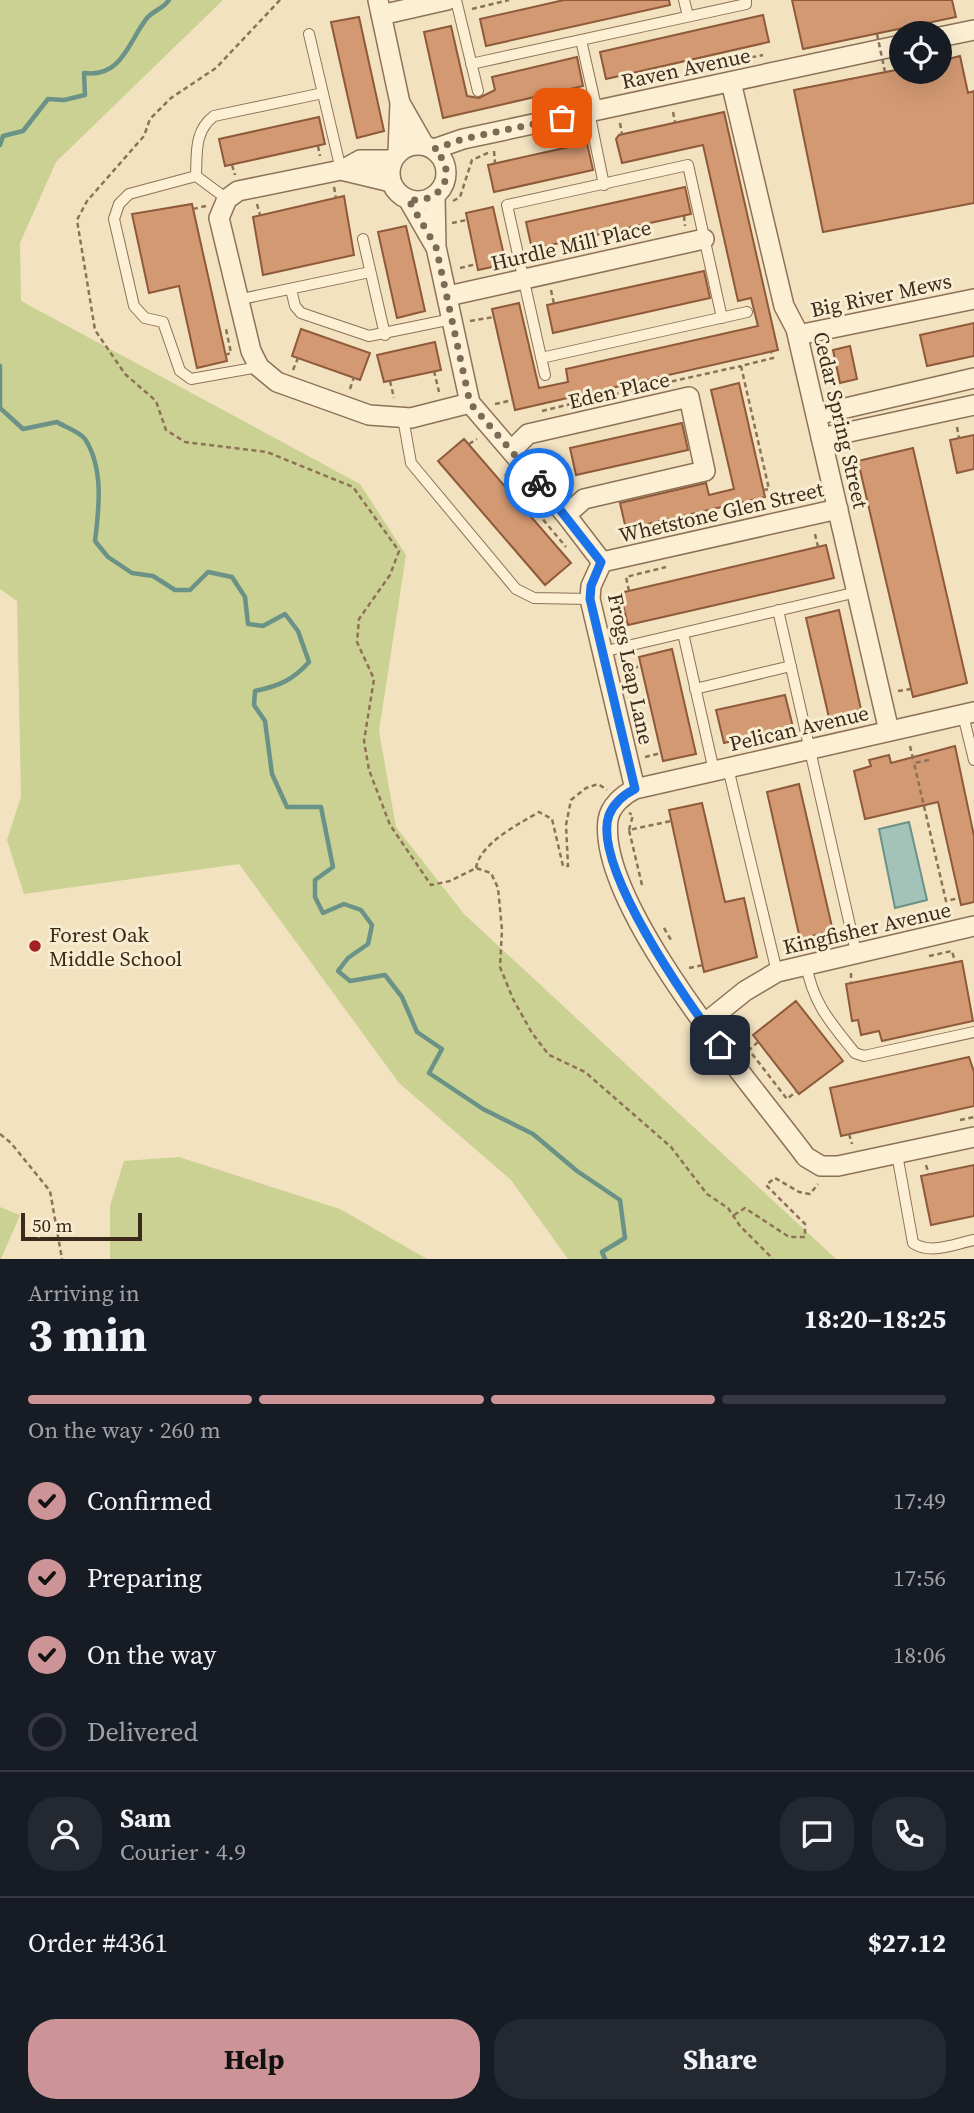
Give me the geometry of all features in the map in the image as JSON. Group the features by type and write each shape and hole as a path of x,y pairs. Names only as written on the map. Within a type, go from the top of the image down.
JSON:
{"street":[{"path":"391,182 400,103 379,8 453,6"},
{"path":"952,36 974,33"},
{"name":"Raven Avenue","path":"429,147 486,143 593,111 889,49"},
{"name":"Cedar Spring Street","path":"731,82 784,306 798,335 890,731"},
{"path":"400,103 429,147"},
{"path":"341,170 391,182 408,199 440,201 447,172 461,152 486,143"},
{"path":"447,172 441,155 429,147 415,144 396,156 360,160 341,170 238,191 227,199 219,218 236,300 251,351 259,367 277,382 369,415 470,403"},
{"name":"Whetstone Glen Street","path":"408,199 436,247"},
{"name":"Whetstone Glen Street","path":"440,201 435,225 436,247 448,296 461,320 470,403 566,515 601,562 838,509"},
{"name":"Hurdle Mill Place","path":"448,296 704,239"},
{"name":"Big River Mews","path":"798,335 974,299"},
{"path":"816,415 974,378"},
{"name":"Eden Place","path":"511,451 528,434 689,397 705,471 584,499 566,515"},
{"path":"821,438 974,405"},
{"name":"Frogs Leap Lane","path":"601,562 591,586 590,599 635,789"},
{"name":"Pelican Avenue","path":"635,789 969,713"},
{"path":"635,789 623,795 608,818 609,841 618,875 638,920 704,1024 814,1163 821,1166 838,1166 974,1137"},
{"name":"Kingfisher Avenue","path":"704,1024 746,990 777,972 856,952 974,929"}],"lane":[{"path":"456,0 453,6 478,91"},
{"path":"684,0 688,16"},
{"path":"471,64 746,4 746,0"},
{"path":"309,34 341,170"},
{"path":"581,40 604,185"},
{"path":"196,176 198,136 204,124 214,116 323,93"},
{"path":"545,375 508,205 688,165 722,318"},
{"path":"196,176 227,199"},
{"path":"196,176 129,194 119,204 114,219 134,306 145,318 163,322 180,371 191,379 259,367"},
{"path":"363,239 385,335"},
{"path":"236,300 370,272"},
{"path":"291,289 295,306 301,313 369,336 461,320"},
{"path":"541,358 747,312"},
{"path":"402,409 411,463 516,589 534,598 590,599"},
{"path":"602,652 858,592"},
{"path":"778,610 856,952"},
{"path":"682,633 695,689 721,769 777,972"},
{"path":"695,689 791,666"},
{"path":"969,713 974,760"},
{"path":"806,964 810,990 818,1006 855,1053 864,1056 974,1032"},
{"path":"897,1154 913,1243 922,1248 934,1249 974,1240"}],"path":[{"path":"279,0 216,68 171,98 150,119 144,136 88,201 77,220 95,330 125,374 156,401 166,430 185,442 267,452 353,486 381,523 400,551 390,575 359,619 357,642 374,679 364,741 369,769 390,825 431,885 450,881 476,868 491,873 498,888 502,930 500,967 513,999 532,1033 549,1055 585,1072 671,1147 707,1194 728,1208 773,1259"},
{"path":"453,6 509,0"},
{"path":"877,34 885,72"},
{"path":"737,61 763,55"},
{"path":"566,135 578,132 581,144"},
{"path":"486,143 505,149"},
{"path":"486,143 495,163"},
{"path":"440,201 460,197 472,160 486,143"},
{"path":"435,225 467,220"},
{"path":"455,258 457,269 477,264"},
{"path":"461,320 494,317"},
{"path":"578,395 579,402 741,366 773,358 771,352"},
{"path":"298,358 292,370 304,374"},
{"path":"741,366 769,489 763,490"},
{"path":"428,396 439,394 434,371"},
{"path":"350,389 354,377"},
{"path":"390,381 394,400 402,409"},
{"path":"338,385 360,393"},
{"path":"740,391 746,389"},
{"path":"493,404 513,400"},
{"path":"959,438 955,427 965,425"},
{"path":"469,444 476,439 485,449"},
{"path":"502,469 570,552"},
{"path":"814,533 818,547"},
{"path":"629,591 626,577 666,567"},
{"path":"929,760 914,763 946,901 960,898"},
{"path":"476,868 478,858 513,828 539,812 552,818 562,866 568,866 566,825 570,800 586,788 598,784 607,790"},
{"path":"643,890 629,830 671,821"},
{"path":"662,924 674,946"},
{"path":"927,957 953,951 955,962"},
{"path":"687,969 703,965"},
{"path":"851,983 849,974 862,971"},
{"path":"758,1042 748,1050 787,1099 797,1091"},
{"path":"0,1134 11,1143 50,1191 62,1259"},
{"path":"733,1216 745,1208 789,1237 805,1237 805,1224 766,1185 775,1178 799,1192 810,1194 818,1184"}],"green space":[{"path":"0,0 223,0 56,162 20,243 21,301 360,484 406,555 379,731 396,827 464,914 836,1259 568,1259 511,1180 399,1083 239,864 24,894 7,840 21,797 17,601 0,589"},
{"path":"179,1157 340,1209 427,1259 110,1259 110,1206 124,1161"},
{"path":"0,1207 20,1215 1,1259 0,1259"}],"water":[{"path":"909,822 927,900 895,908 879,829"}],"building":[{"path":"564,0 669,0 670,5 486,46 480,19"},
{"path":"792,0 952,0 956,17 937,21 889,21 889,31 803,49"},
{"path":"763,15 769,42 606,79 600,52"},
{"path":"359,17 384,131 357,138 331,22"},
{"path":"451,26 467,96 479,98 495,90 492,77 577,57 583,86 443,118 424,32"},
{"path":"960,56 968,93 974,91 974,203 823,232 794,90 889,71 889,84 952,84 952,58"},
{"path":"724,112 778,350 515,410 492,309 519,303 539,388 568,382 566,369 758,326 751,298 738,301 703,145 622,163 616,139 619,135"},
{"path":"319,117 325,144 225,166 219,139"},
{"path":"587,143 593,170 494,192 488,165"},
{"path":"685,187 691,214 532,249 526,222"},
{"path":"344,196 354,255 263,275 253,217"},
{"path":"192,204 227,361 197,368 179,286 149,293 132,214"},
{"path":"493,207 506,264 478,270 466,213"},
{"path":"406,226 425,311 397,318 378,232"},
{"path":"704,271 710,298 553,333 547,305"},
{"path":"974,323 974,356 927,366 920,335"},
{"path":"301,329 370,353 360,380 292,356"},
{"path":"435,342 441,370 384,382 377,355"},
{"path":"850,346 857,379 840,383 833,350"},
{"path":"739,383 765,497 626,529 620,503 706,483 709,495 734,489 711,390"},
{"path":"682,423 688,450 576,475 570,448"},
{"path":"974,435 974,469 957,473 950,440"},
{"path":"464,439 571,563 545,585 438,461"},
{"path":"913,448 967,683 913,697 858,461"},
{"path":"826,545 834,578 628,625 620,593"},
{"path":"839,610 862,714 830,722 806,618"},
{"path":"672,649 696,754 663,761 639,657"},
{"path":"785,695 793,727 724,743 716,710"},
{"path":"955,746 974,836 974,902 961,905 938,802 865,819 854,771 871,766 869,760 889,755 891,763"},
{"path":"799,784 833,931 800,939 767,792"},
{"path":"702,803 725,902 744,898 757,957 704,972 669,810"},
{"path":"962,961 973,1021 882,1041 879,1031 861,1035 858,1020 852,1021 846,984"},
{"path":"796,1001 843,1061 799,1094 753,1035"},
{"path":"969,1057 974,1072 974,1106 841,1136 830,1088"},
{"path":"974,1165 974,1216 931,1225 921,1176"}],"waterway":[{"path":"0,145 3,136 23,131 48,99 64,100 85,95 84,73 97,73 116,64 147,18 169,0"},
{"path":"0,366 0,408 23,429 57,422 85,439 98,476 99,502 95,541 108,557 132,573 153,576 175,590 190,590 208,572 232,577 245,597 248,624 263,626 285,614 298,631 309,662 285,681 255,691 254,705 265,721 272,774 287,807 321,807 333,867 315,880 315,897 323,913 344,904 361,910 372,925 368,944 348,958 338,971 350,981 385,975 402,997 417,1032 442,1049 429,1073 483,1109 533,1134 577,1171 620,1200 625,1238 602,1252 605,1259"}],"way so far":[{"path":"539,483 470,403 436,247 408,199 426,200 442,189 447,172 441,155 434,149 463,139 562,118"}],"place":[{"name":"Forest Oak Middle School","path":"35,946"}],"route":[{"path":"539,483 601,562 591,586 590,599 635,789 623,795 608,818 609,841 618,875 632,910 651,942 720,1045"}]}
